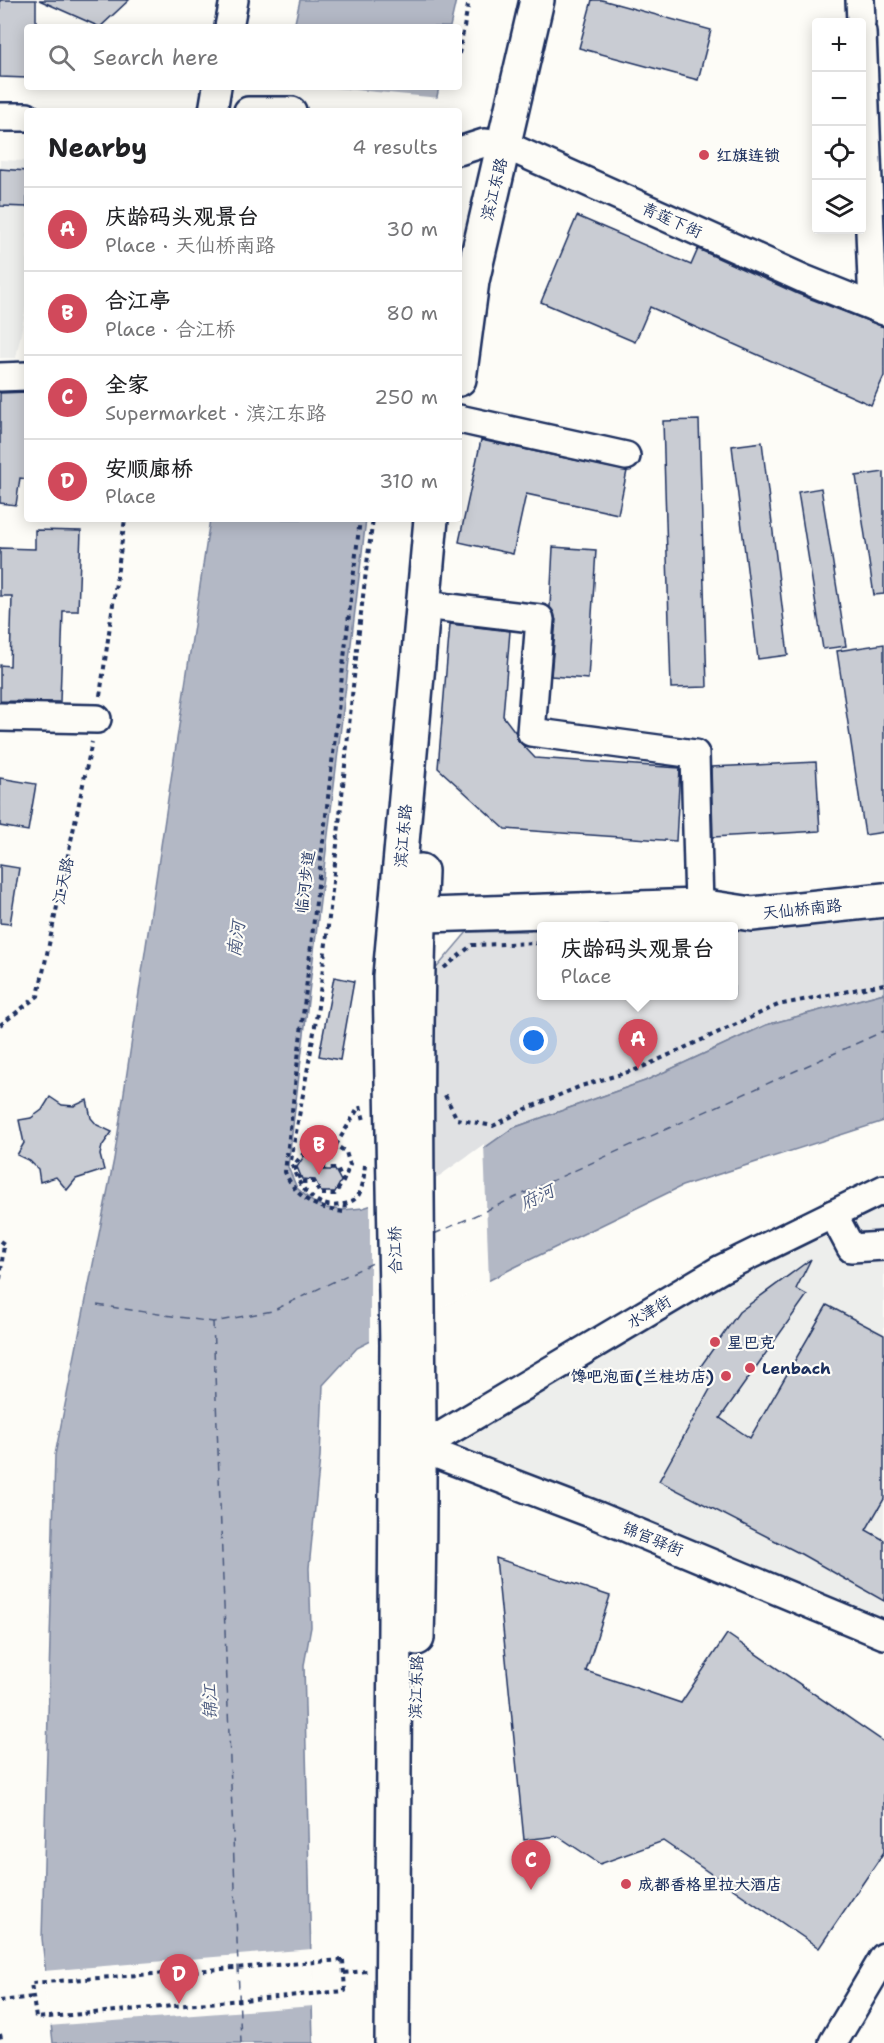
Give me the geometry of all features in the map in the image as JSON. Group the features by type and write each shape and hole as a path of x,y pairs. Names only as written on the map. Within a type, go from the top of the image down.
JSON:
{"main road":[{"name":"滨江东路","path":"462,234 477,142 516,0"},
{"name":"滨江东路","path":"462,356 472,281 477,142 537,0"},
{"name":"滨江东路","path":"392,1152 431,522"},
{"name":"滨江东路","path":"408,917 433,606 443,522"},
{"name":"天仙桥南路","path":"408,917 699,906 752,914 884,900"},
{"name":"合江桥","path":"392,1152 408,1338"},
{"name":"滨江东路","path":"408,1338 420,1448 408,1977 410,2043"},
{"name":"滨江东路","path":"392,2043 408,1338"}],"street":[{"path":"229,24 234,0"},
{"path":"860,0 861,18"},
{"path":"864,72 879,309"},
{"path":"214,108 216,90"},
{"path":"0,117 24,117"},
{"name":"青莲下街","path":"477,142 879,309"},
{"path":"0,377 24,376"},
{"path":"462,420 626,456"},
{"path":"433,606 540,620 531,732 695,754 699,906"},
{"path":"0,717 97,719"},
{"name":"水津街","path":"420,1448 722,1269 884,1189"},
{"path":"832,1214 850,1248 884,1246"},
{"name":"锦官驿街","path":"420,1448 598,1516 884,1635"},
{"path":"833,2043 884,1958"}],"path":[{"path":"462,38 469,0"},
{"name":"江天路","path":"0,1025 38,996 97,719 125,522"},
{"name":"临河步道","path":"345,1204 344,1212 324,1210 309,1203 290,1184 285,1172 360,522"},
{"path":"373,522 359,620 341,814 323,971 291,1161 299,1184 312,1198 324,1205 345,1204 353,1201 392,1152"},
{"path":"437,974 472,945 537,943"},
{"path":"442,1089 457,1119 493,1126 526,1109 581,1086 638,1069 778,1005 884,984"},
{"path":"336,1145 360,1106 366,1127"},
{"path":"326,1138 336,1145 346,1152 350,1165 335,1194 320,1194 314,1182 301,1182 294,1166 313,1140 326,1138"},
{"path":"303,1154 318,1155 324,1167 337,1168 343,1182"},
{"path":"0,1241 4,1244 0,1280"},
{"path":"342,1960 345,1991 36,2018 33,1997 31,1983 342,1960"},
{"path":"0,2001 33,1997"},
{"path":"0,2034 2,2043"}],"shaded area":[{"path":"0,160 24,161 24,317 16,358 0,358"},
{"path":"884,918 884,993 766,1025 645,1081 513,1128 429,1187 422,985 467,932 537,931 537,1000 738,1000 738,927"},
{"path":"884,1204 884,1624 444,1448 725,1283"}],"water":[{"path":"300,0 456,0 451,24 295,24"},
{"path":"301,90 438,90 435,108 415,108"},
{"path":"210,522 366,522 288,1167 297,1188 313,1202 326,1208 342,1210 363,1208 429,1187 513,1128 645,1081 766,1025 884,993 884,1121 682,1186 513,1268 357,1348 323,1385 320,1457 309,1568 311,1627 304,1665 313,2043 53,2043 42,1938 55,1455 114,1159"}],"pier":[{"path":"278,90 355,90 440,98 438,108 276,108"},
{"path":"484,1144 489,1283 370,1345 370,1202 428,1184"},
{"path":"312,1949 314,2006 48,2026 43,1971"}],"building":[{"path":"0,0 36,0 36,24 24,24 24,78 0,77"},
{"path":"39,0 129,0 103,24 93,24"},
{"path":"592,0 602,0 711,30 698,80 579,48"},
{"path":"0,169 24,171 24,207 0,206"},
{"path":"577,216 691,265 698,249 798,294 884,327 884,376 871,405 650,307 635,342 541,302"},
{"path":"24,392 24,479 20,478 16,505 0,503 0,393"},
{"path":"699,420 707,687 671,688 663,421"},
{"path":"481,440 627,471 618,514 526,494 513,554 459,542"},
{"path":"762,442 788,655 758,659 732,446"},
{"path":"884,472 884,594 874,595 856,476"},
{"path":"821,488 846,646 823,649 798,492"},
{"path":"35,530 81,531 78,611 63,611 60,702 0,701 0,665 10,666 12,596 0,596 0,548 35,549"},
{"path":"553,547 596,550 588,679 551,676 556,620 550,607"},
{"path":"450,624 510,631 503,716 516,733 517,739 535,758 680,768 676,841 505,829 438,768"},
{"path":"884,644 884,832 865,835 837,651"},
{"path":"816,762 820,831 713,837 711,767"},
{"path":"0,778 36,784 28,831 0,826"},
{"path":"0,865 19,868 10,924 0,923"},
{"path":"334,977 354,981 340,1060 319,1056"},
{"path":"50,1097 62,1105 74,1106 87,1100 91,1118 97,1125 112,1132 102,1146 100,1155 104,1170 76,1179 67,1190 56,1177 40,1182 38,1169 30,1161 17,1155 24,1143 19,1120 31,1118 42,1110"},
{"path":"304,1156 317,1158 322,1170 335,1170 341,1181 335,1192 321,1192 315,1180 302,1179 297,1167"},
{"path":"811,1259 796,1289 807,1295 720,1418 750,1438 827,1305 884,1335 884,1499 866,1530 884,1540 884,1601 801,1554 659,1481 714,1382 698,1370 739,1312"},
{"name":"成都香格里拉大酒店","path":"496,1558 610,1596 586,1671 681,1703 727,1634 884,1742 884,1852 819,1948 663,1841 600,1864 558,1836 524,1840"}],"ferry route":[{"path":"434,1234 884,1031"},
{"path":"97,1305 213,1322 272,1311 381,1259"},
{"path":"213,1322 241,2043"}],"place":[{"name":"红旗连锁","path":"704,155"},
{"name":"庆龄码头观景台","path":"638,1069"},
{"name":"合江亭","path":"319,1175"},
{"name":"星巴克","path":"715,1342"},
{"name":"Lenbach","path":"750,1368"},
{"name":"馋吧泡面(兰桂坊店)","path":"726,1376"},
{"name":"成都香格里拉大酒店","path":"626,1884"},
{"name":"全家","path":"531,1890"},
{"name":"安顺廊桥","path":"179,2004"}],"water label":[{"name":"南河","path":"236,939"},
{"name":"府河","path":"537,1197"},
{"name":"锦江","path":"210,1702"}]}
